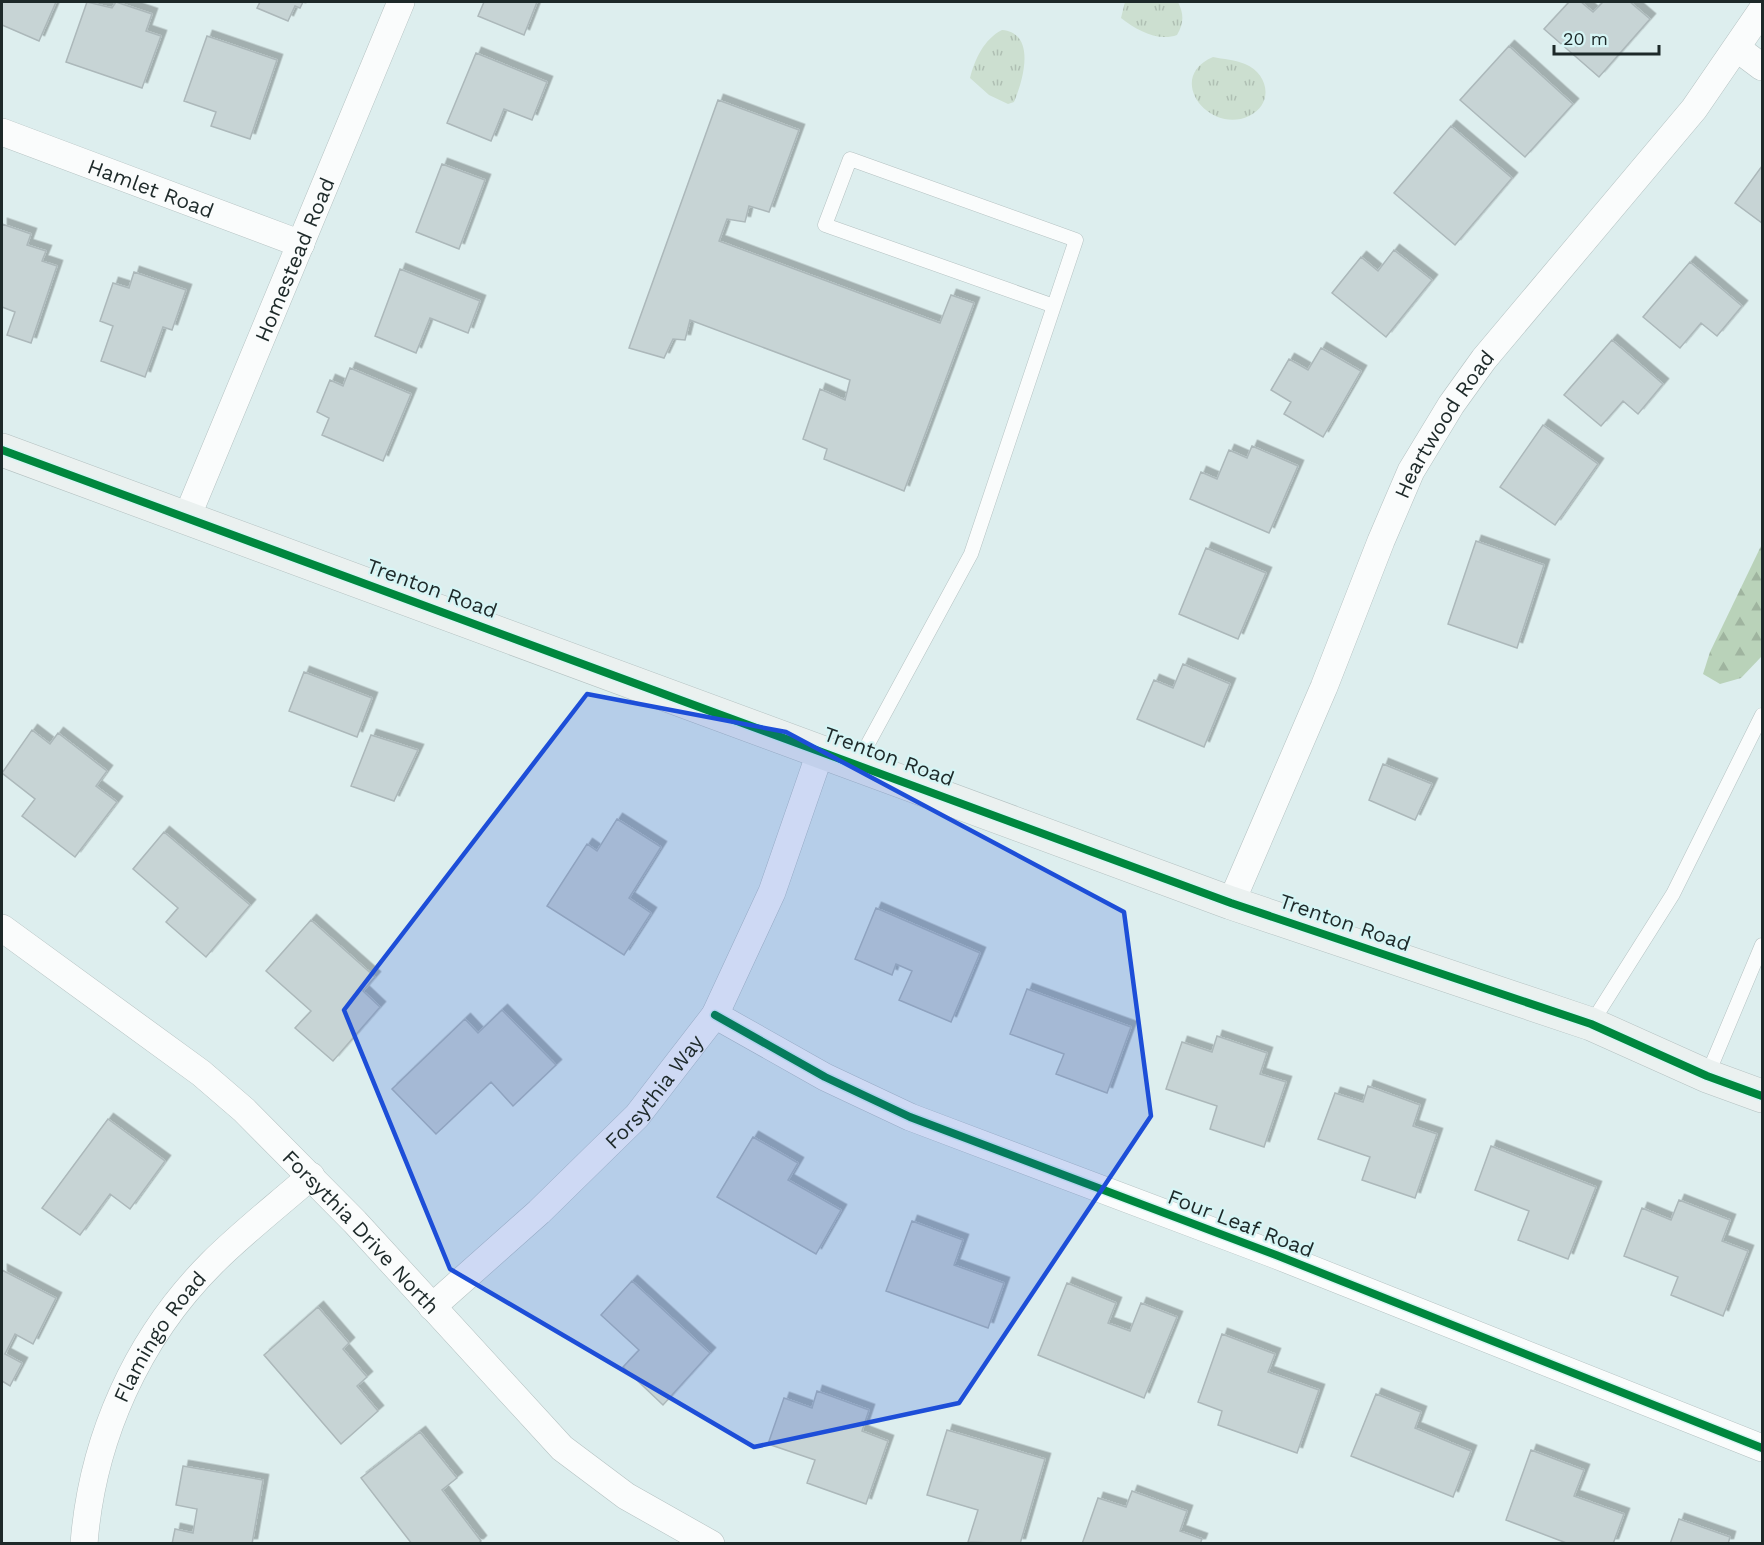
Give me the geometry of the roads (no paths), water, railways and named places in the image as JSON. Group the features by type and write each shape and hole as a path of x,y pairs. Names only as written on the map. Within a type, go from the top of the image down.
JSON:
{"main road":[{"name":"Trenton Road","path":"2,450 1231,903 1591,1024 1707,1076 1762,1096"}],"street":[{"name":"Homestead Road","path":"187,517 401,2"},
{"name":"Heartwood Road","path":"1231,903 1324,687 1411,471 1451,405 1484,359 1694,109 1738,49 1762,10"},
{"path":"1738,49 1762,67"},
{"name":"Hamlet Road","path":"2,132 301,244"},
{"name":"Forsythia Way","path":"432,1307 539,1212 637,1116 715,1015 772,892 821,750"},
{"name":"Forsythia Drive North","path":"2,928 201,1074 244,1110 311,1176 562,1448 626,1496 711,1544"},
{"name":"Four Leaf Road","path":"715,1015 825,1077 910,1118 1276,1255 1762,1448"},
{"name":"Flamingo Road","path":"84,1544 97,1461 111,1417 142,1354 166,1318 211,1264 311,1176"}],"lane":[{"path":"857,764 971,554 1054,306 1076,240 850,159 825,225 1054,306"},
{"path":"1591,1024 1673,894 1762,715"},
{"path":"1707,1076 1762,945"}]}
